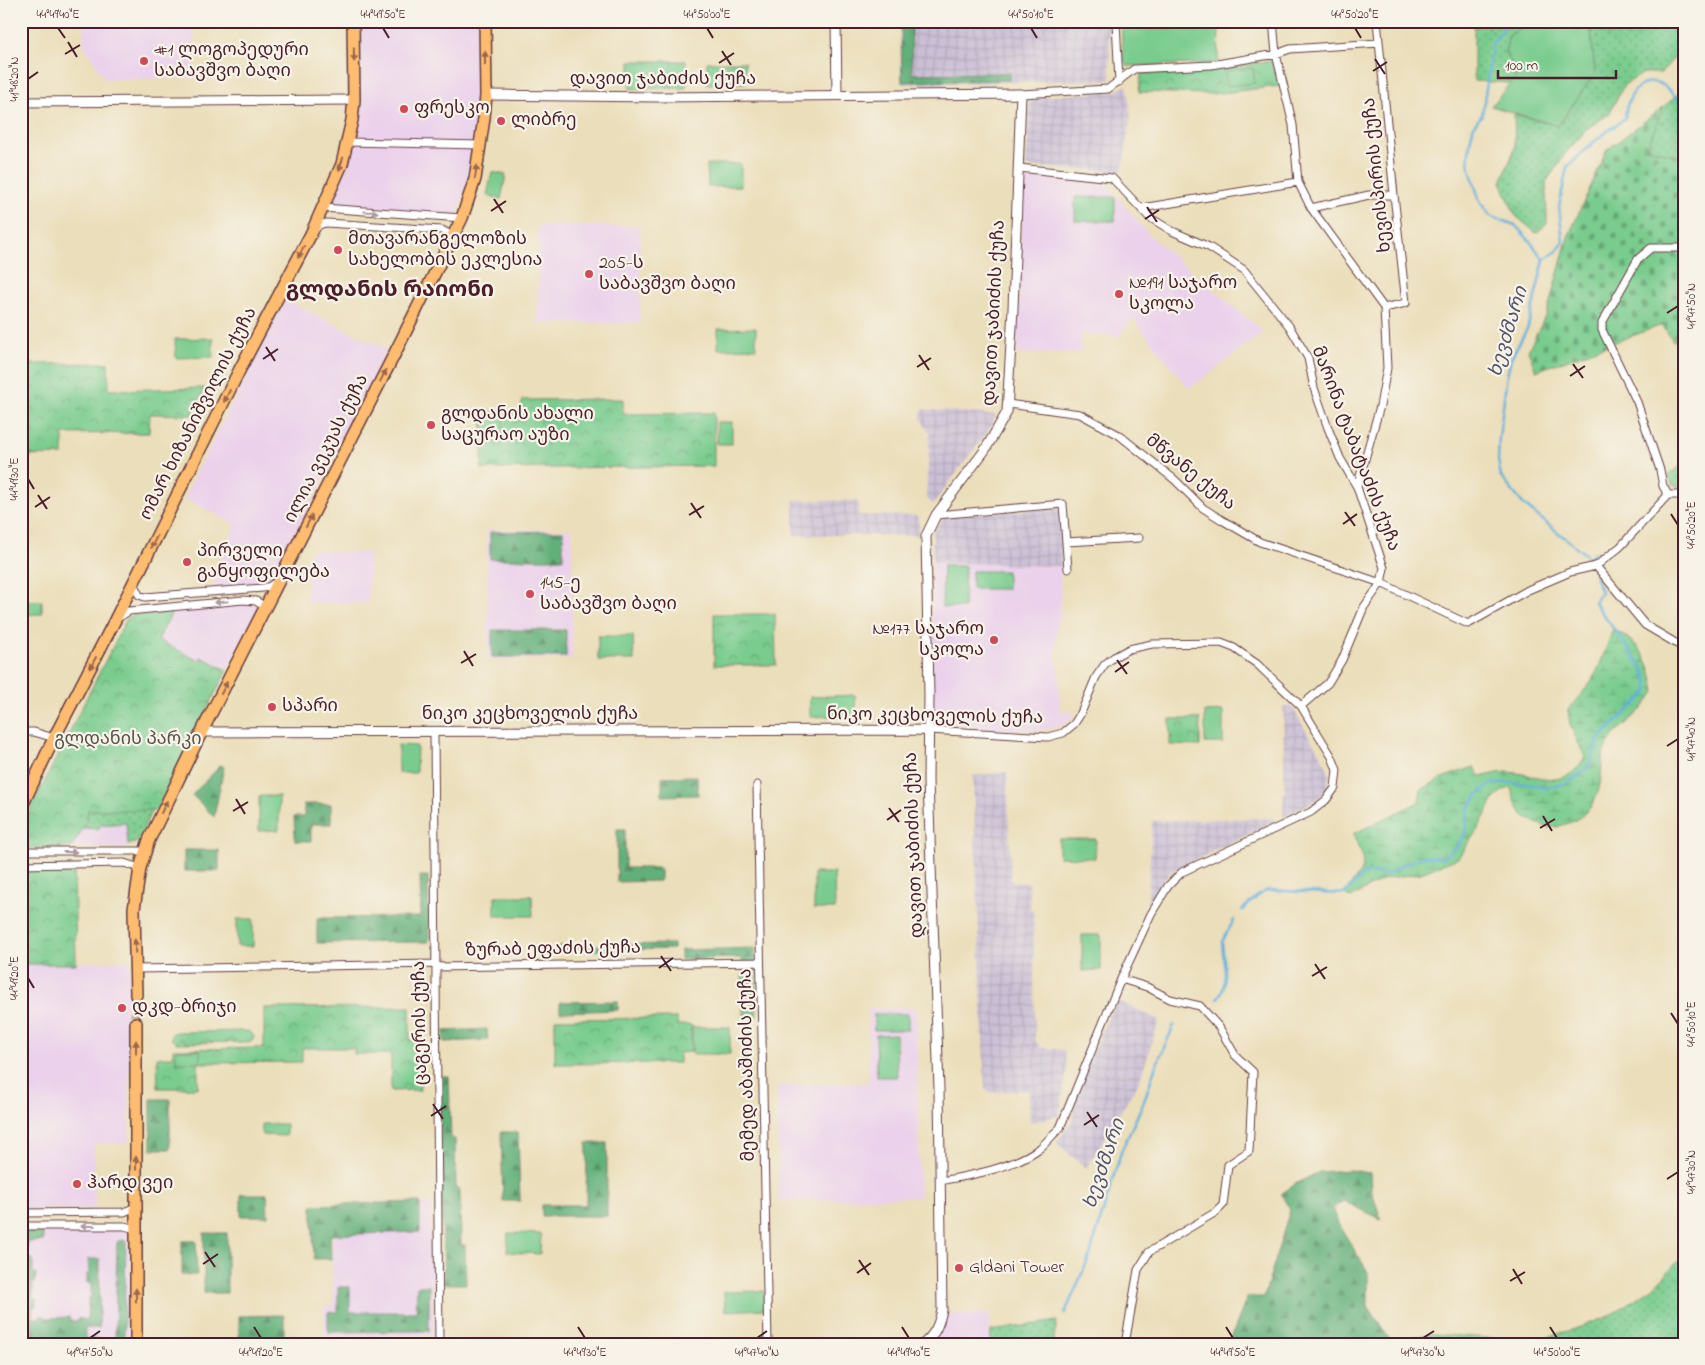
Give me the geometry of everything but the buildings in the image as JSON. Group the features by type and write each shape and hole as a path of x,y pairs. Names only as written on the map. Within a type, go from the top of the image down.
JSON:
{"main road":[{"name":"ომარ ხიზანიშვილის ქუჩა","path":"21,808 54,738 310,234 342,164 354,100 353,21"},
{"name":"ილია ვეკუას ქუჩა","path":"136,995 134,909 144,851 156,823 462,218 475,180 481,145 486,95 485,21"},
{"path":"136,1023 136,1344"}],"street":[{"path":"836,21 837,95"},
{"path":"1116,21 1119,82"},
{"path":"1272,21 1276,54 1293,125 1298,182 1311,208 1384,308 1387,368 1380,406 1357,487"},
{"name":"ხევისპირის ქუჩა","path":"1377,21 1406,303 1384,308"},
{"name":"დავით ჯაბიძის ქუჩა","path":"486,95 1021,94 1108,88 1119,82 1134,69 1211,65 1276,54 1290,49 1379,43"},
{"name":"დავით ჯაბიძის ქუჩა","path":"923,1344 935,1331 942,1310 939,1083 928,781 926,536 936,515 985,450 1007,412 1021,94"},
{"path":"21,102 354,100"},
{"path":"347,142 481,145"},
{"name":"მარინა ტაბატაძის ქუჩა","path":"1019,168 1112,178 1150,217 1172,231 1209,247 1244,270 1289,326 1308,358 1314,388 1328,428 1340,458 1357,487 1384,568 1381,583"},
{"path":"1142,208 1298,182"},
{"path":"1311,208 1369,195 1394,195"},
{"path":"322,208 462,218"},
{"path":"310,234 319,225 326,224 442,230 449,234 451,241"},
{"path":"1668,495 1663,486 1660,470 1636,402 1602,330 1602,323 1638,259 1652,248 1684,248"},
{"name":"მწვანე ქუჩა","path":"1008,404 1080,414 1119,435 1176,480 1204,508 1260,542 1381,583 1468,624 1528,590 1570,572 1596,566"},
{"path":"1684,495 1668,495 1620,547 1596,566 1645,625 1684,648"},
{"path":"936,515 1062,504 1068,570"},
{"path":"1066,542 1139,538"},
{"path":"134,583 139,596 145,597 263,588 270,586 280,579"},
{"path":"1302,706 1328,683 1342,660 1364,607 1381,583"},
{"path":"115,620 129,611 243,600 256,601 262,605 263,611"},
{"name":"ნიკო კეცხოველის ქუჩა","path":"202,732 929,730 1048,737 1062,733 1074,724 1081,713 1096,677 1105,664 1129,649 1152,644 1221,643 1234,648 1257,664 1302,706 1332,757 1337,770 1335,788 1326,800 1311,812 1182,872 1168,886 1151,914 1121,979 1060,1128 1041,1147 1019,1160 976,1174 940,1181"},
{"name":"ცაგერის ქუჩა","path":"434,731 439,1344"},
{"path":"21,732 34,732 54,738"},
{"name":"მემედ აბაშიძის ქუჩა","path":"756,785 768,1344"},
{"path":"21,851 144,851"},
{"path":"21,865 124,863 140,868"},
{"name":"ზურაბ ეფაძის ქუჩა","path":"136,969 760,962"},
{"path":"1121,979 1147,987 1170,999 1200,1006 1219,1027 1235,1055 1252,1072 1249,1151 1228,1165 1223,1206 1149,1252 1138,1270 1125,1344"},
{"path":"21,1213 124,1212 136,1207"},
{"path":"21,1226 124,1226 136,1229"}],"shaded area":[{"name":"#1 ლოგოპედური საბავშვო ბაღი","path":"84,21 193,21 194,78 105,79 83,44"},
{"path":"361,21 478,21 478,127 470,173 457,214 336,209 332,204 354,139 360,111"},
{"path":"900,21 1109,21 1110,80 901,84"},
{"path":"1127,85 1131,117 1122,171 1026,167 1030,98 1116,91"},
{"name":"№191 საჯარო სკოლა","path":"1024,175 1103,180 1151,237 1264,332 1189,389 1133,318 1118,336 1081,334 1081,353 1017,354"},
{"name":"205-ს საბავშვო ბაღი","path":"538,226 640,226 640,323 538,323"},
{"path":"285,300 388,350 270,584 214,589 220,557 236,525 184,498"},
{"path":"922,409 995,415 991,427 933,504 926,498 930,434 921,419"},
{"path":"794,500 858,501 858,515 919,516 919,535 794,535"},
{"path":"1058,507 1061,509 1061,566 932,562 933,532 944,517"},
{"name":"145-ე საბავშვო ბაღი","path":"572,529 572,659 488,659 487,530"},
{"path":"310,550 369,553 368,603 307,602"},
{"name":"№177 საჯარო სკოლა","path":"932,562 1061,566 1060,620 1057,620 1055,660 1058,660 1060,711 1075,713 1072,719 1061,726 1044,730 980,730 974,727 933,722 931,718"},
{"path":"253,603 258,609 227,670 202,657 199,662 158,640 173,609"},
{"path":"1283,707 1292,707 1328,768 1329,776 1328,785 1316,800 1283,817 1283,797 1285,791"},
{"path":"1007,772 1011,879 1013,882 1029,883 1030,910 1033,910 1035,1041 1040,1047 1064,1050 1067,1069 1059,1116 1030,1122 1029,1090 989,1092 985,1089 973,776"},
{"path":"1273,818 1274,822 1172,871 1164,880 1151,903 1148,901 1152,821"},
{"path":"127,823 128,848 72,847 83,828 98,829 101,825"},
{"path":"130,961 129,1143 94,1144 95,1209 21,1210 21,964"},
{"path":"1116,1000 1159,1020 1140,1080 1086,1168 1056,1143 1072,1121 1079,1083"},
{"path":"916,1008 920,1197 779,1201 777,1086 869,1083 868,1009"},
{"path":"431,1204 434,1335 324,1337 324,1306 333,1305 332,1206"},
{"path":"118,1227 130,1232 131,1344 21,1344 21,1228"},
{"path":"989,1313 990,1344 928,1344 944,1315"}],"green space":[{"path":"901,21 911,21 912,74 1010,73 1010,80 902,82"},
{"path":"1121,21 1219,21 1218,63 1128,66 1123,60"},
{"path":"1474,21 1530,21 1505,52 1516,77 1511,83 1474,81"},
{"path":"1530,21 1590,21 1595,73 1558,126 1491,106 1516,77 1505,52 1509,36"},
{"path":"1590,21 1684,21 1684,54 1674,58 1661,73 1644,73 1624,85 1609,114 1588,128 1565,154 1546,182 1547,224 1536,233 1515,215 1501,182 1515,148 1514,114 1558,126 1595,73"},
{"path":"630,61 686,61 686,88 630,89"},
{"path":"707,62 745,62 745,83 707,84"},
{"path":"1272,62 1280,86 1212,94 1139,92 1141,74 1212,71"},
{"path":"1253,68 1255,83 1226,86 1225,71"},
{"path":"1684,90 1684,158 1647,148 1663,107"},
{"path":"1663,107 1647,148 1684,158 1684,338 1673,341 1662,325 1536,371 1528,351 1547,313 1568,237 1607,150"},
{"path":"707,164 741,164 741,186 708,187"},
{"path":"492,172 506,175 501,199 487,195"},
{"path":"1075,197 1115,197 1115,221 1075,221"},
{"path":"756,328 756,348 718,349 718,329"},
{"path":"213,338 213,357 176,358 175,339"},
{"path":"108,363 109,390 205,388 192,415 150,414 149,433 63,434 63,455 21,456 21,364"},
{"path":"623,399 623,414 714,413 714,466 482,469 482,411 522,411 522,400"},
{"path":"484,415 504,416 502,444 483,443"},
{"path":"717,422 732,422 732,444 717,444"},
{"path":"1684,463 1684,489 1673,485 1668,475"},
{"path":"563,531 563,559 490,559 490,532"},
{"path":"943,566 965,566 964,608 942,607"},
{"path":"972,571 1007,571 1007,589 972,589"},
{"path":"21,601 42,601 42,614 21,615"},
{"name":"გლდანის პარკი","path":"172,612 158,640 199,661 201,657 227,670 156,810 88,810 87,821 72,847 23,848 21,835 28,814 127,618 133,615"},
{"path":"714,614 775,614 776,665 714,665"},
{"path":"1613,629 1631,641 1643,654 1650,670 1655,692 1641,710 1618,730 1605,748 1598,791 1591,806 1581,817 1566,824 1547,827 1530,820 1521,812 1511,788 1503,790 1494,799 1478,829 1458,858 1421,873 1384,879 1351,898 1344,894 1363,868 1362,854 1353,834 1419,802 1421,790 1442,778 1474,767 1481,777 1508,772 1551,779 1569,775 1577,768 1585,757 1570,725 1568,710 1592,681"},
{"path":"492,630 566,630 566,657 492,657"},
{"path":"598,636 633,636 634,660 598,660"},
{"path":"855,695 856,715 810,717 810,697"},
{"path":"1223,711 1223,743 1205,743 1205,712"},
{"path":"1170,719 1200,719 1200,746 1170,745"},
{"path":"398,745 417,746 416,773 398,773"},
{"path":"221,765 224,767 214,817 192,795"},
{"path":"697,776 698,795 662,796 662,777"},
{"path":"259,796 279,796 279,830 259,831"},
{"path":"304,804 331,804 331,824 311,824 311,841 295,841 294,817 304,817"},
{"path":"152,809 138,842 128,845 126,823 101,825 98,829 83,828 87,821 88,810"},
{"path":"617,829 625,829 625,868 660,868 660,881 617,882"},
{"path":"1059,839 1096,839 1095,858 1059,857"},
{"path":"184,850 219,850 219,871 184,871"},
{"path":"74,866 76,964 21,964 21,874 23,869"},
{"path":"814,873 834,873 835,909 814,909"},
{"path":"420,876 428,876 429,942 317,943 317,918 421,917"},
{"path":"495,896 532,896 533,916 495,916"},
{"path":"237,919 253,919 253,946 237,946"},
{"path":"1082,935 1101,935 1101,970 1082,971"},
{"path":"673,944 673,949 559,951 559,946"},
{"path":"755,948 757,1017 743,1017 742,958 681,959 681,950"},
{"path":"618,1001 618,1010 560,1012 560,1002"},
{"path":"410,1007 410,1040 419,1040 420,1090 391,1091 391,1054 354,1054 354,1048 302,1048 302,1062 198,1063 198,1088 158,1088 157,1057 173,1057 173,1049 264,1048 264,1008"},
{"path":"874,1014 908,1014 908,1030 874,1030"},
{"path":"677,1018 677,1025 691,1025 691,1052 679,1053 679,1063 555,1064 555,1019"},
{"path":"692,1027 730,1027 730,1054 692,1054"},
{"path":"487,1029 488,1040 444,1042 444,1031"},
{"path":"248,1031 254,1036 253,1040 248,1042 177,1043 171,1039 172,1034 177,1032"},
{"path":"896,1034 897,1077 877,1077 876,1035"},
{"path":"176,1050 200,1050 200,1062 176,1062"},
{"path":"439,1076 449,1076 451,1139 455,1139 456,1189 460,1190 461,1245 465,1245 466,1284 444,1284"},
{"path":"151,1099 170,1099 170,1149 151,1149"},
{"path":"262,1124 286,1124 286,1136 262,1135"},
{"path":"501,1132 518,1132 520,1201 503,1201"},
{"path":"587,1143 607,1143 607,1216 542,1216 542,1205 586,1205"},
{"path":"1350,1170 1370,1173 1371,1189 1381,1219 1343,1201 1333,1208 1339,1225 1368,1272 1368,1306 1390,1340 1383,1344 1241,1344 1230,1341 1247,1297 1264,1297 1290,1210 1281,1194 1297,1183 1319,1172"},
{"path":"241,1194 267,1194 268,1216 241,1216"},
{"path":"420,1202 420,1232 330,1235 331,1259 314,1259 312,1205"},
{"path":"21,1229 43,1229 43,1241 28,1242 27,1258 33,1259 33,1274 36,1274 35,1283 33,1284 33,1298 36,1299 36,1307 33,1307 33,1318 41,1318 41,1315 45,1316 45,1318 69,1317 70,1321 77,1321 78,1318 87,1320 88,1298 91,1298 91,1283 87,1283 87,1274 89,1274 88,1259 100,1259 99,1328 85,1328 85,1339 115,1339 117,1242 120,1240 126,1241 124,1336 122,1344 21,1344"},
{"path":"204,1233 227,1233 227,1293 204,1293"},
{"path":"508,1233 541,1234 540,1254 507,1252"},
{"path":"182,1241 196,1241 197,1275 182,1275"},
{"path":"1677,1262 1684,1262 1684,1344 1383,1344 1390,1340 1431,1334 1532,1341 1575,1329 1609,1316 1654,1287"},
{"path":"417,1286 429,1286 429,1331 328,1332 328,1312 338,1312 338,1287 350,1287 350,1312 416,1312"},
{"path":"764,1291 764,1309 725,1311 724,1292"},
{"path":"284,1315 284,1336 239,1337 239,1316"},
{"path":"1057,1321 1053,1344 990,1344 991,1331"}],"waterway":[{"name":"ხევძმარი","path":"1506,21 1493,42 1482,115 1474,125 1468,163 1480,202 1490,216 1515,225 1544,260"},
{"path":"1544,259 1556,252 1563,242 1559,207 1567,167 1596,140 1625,118 1627,105 1635,91 1650,82 1662,85 1668,89 1684,108"},
{"name":"ხევძმარი","path":"1544,260 1528,327 1511,358 1507,375 1498,460 1501,477 1524,505 1585,554 1589,562"},
{"path":"1587,559 1595,552"},
{"name":"ხევძმარი","path":"1242,910 1260,894 1268,890 1344,894 1365,873 1388,874 1423,856 1443,858 1458,845 1465,833 1468,810 1476,797 1489,785 1515,783 1530,784 1544,788 1564,784 1584,771 1591,762 1598,739 1648,692 1647,678 1641,666 1594,602 1601,592 1595,575"},
{"name":"ხევძმარი","path":"1217,999 1223,990 1225,973 1222,942 1234,920"},
{"name":"ხევძმარი","path":"1065,1313 1090,1255 1121,1152 1144,1101 1155,1068 1174,1025"}],"tunnel":[{"path":"136,995 136,1023"}],"place":[{"name":"#1 ლოგოპედური საბავშვო ბაღი","path":"144,61"},
{"name":"ფრესკო","path":"404,109"},
{"name":"ლიბრე","path":"501,121"},
{"name":"მთავარანგელოზის სახელობის ეკლესია","path":"338,250"},
{"name":"205-ს საბავშვო ბაღი","path":"589,274"},
{"name":"№191 საჯარო სკოლა","path":"1119,294"},
{"name":"გლდანის ახალი საცურაო აუზი","path":"431,425"},
{"name":"პირველი განყოფილება","path":"187,562"},
{"name":"145-ე საბავშვო ბაღი","path":"530,594"},
{"name":"№177 საჯარო სკოლა","path":"994,640"},
{"name":"სპარი","path":"272,707"},
{"name":"დკდ-ბრიჯი","path":"122,1008"},
{"name":"ჰარდ ვეი","path":"77,1184"},
{"name":"Gldani Tower","path":"959,1268"}],"district":[{"name":"გლდანის რაიონი","path":"390,291"}]}
